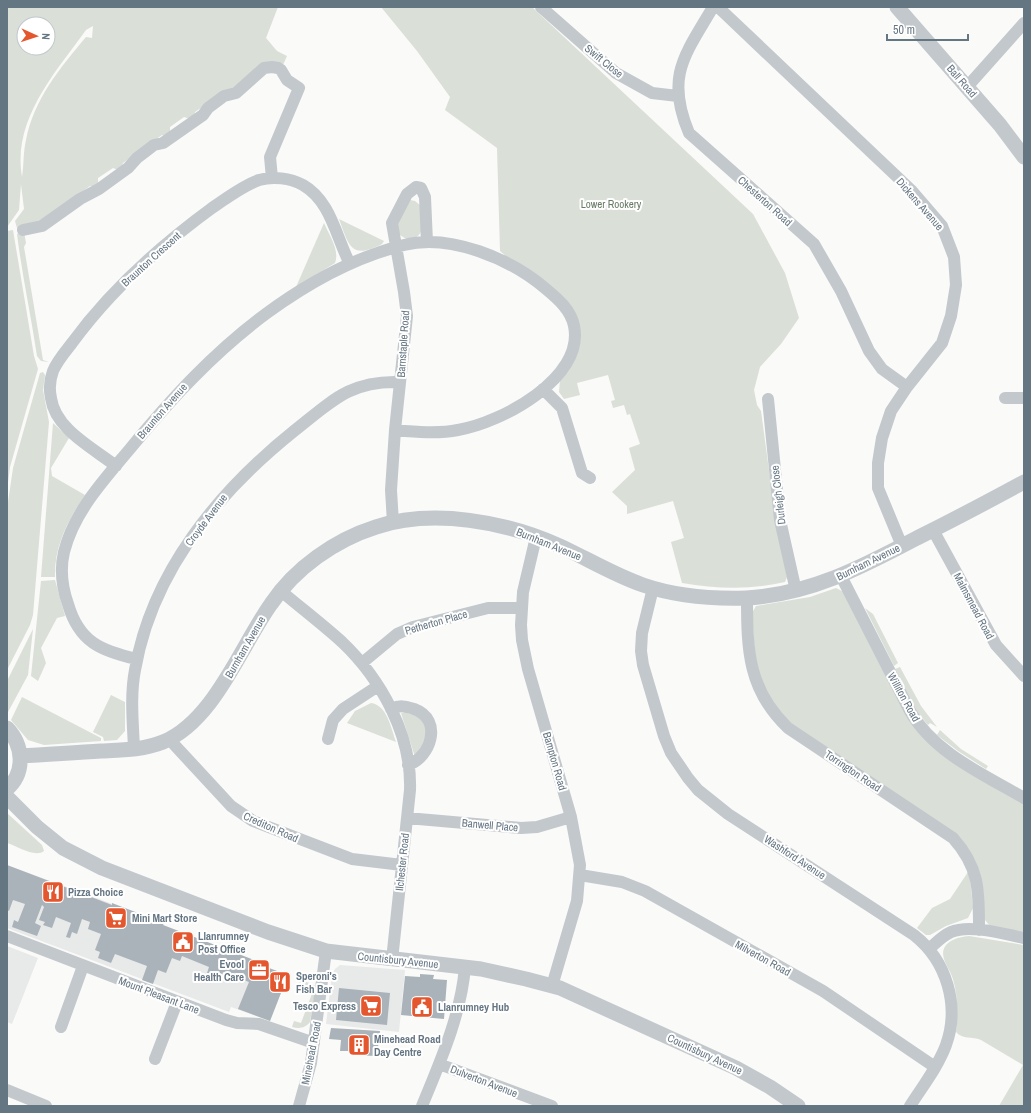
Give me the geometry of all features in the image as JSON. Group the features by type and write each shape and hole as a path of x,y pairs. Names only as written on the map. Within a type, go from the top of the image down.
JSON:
{"street":[{"name":"Swift Close","path":"541,7 616,73 652,92 678,96"},
{"name":"Chesterton Road","path":"713,7 683,59 678,77 680,112 689,132 814,244 841,292 869,351 882,369 907,387"},
{"name":"Dickens Avenue","path":"718,7 911,190 942,226 954,257 956,285 951,316 942,343 907,387 891,411 882,438 878,463 878,488 902,546"},
{"name":"Ball Road","path":"897,7 968,87 1012,139 1024,157"},
{"path":"968,87 1024,23"},
{"path":"23,230 42,226 80,198 99,189 128,168 137,158 154,145 163,143 196,120 208,108 224,96 236,93 264,68 272,67 281,70 287,80 299,88 270,157 272,178"},
{"name":"Braunton Crescent","path":"116,466 69,429 54,410 50,389 51,378 57,363 79,333 106,302 159,250 198,219 239,190 258,181 272,178 291,180 302,185 319,199 326,208 350,264"},
{"name":"Barnstaple Road","path":"393,523 391,490 395,430 407,316 392,223 407,194 416,187 421,188 425,197 427,242"},
{"name":"Braunton Avenue","path":"138,659 110,652 84,636 72,616 62,581 64,554 74,526 88,501 186,384 227,346 281,303 350,264 367,256 419,242 476,250 504,262 538,282 562,303 573,320 576,338 574,348 566,366 544,389 506,413 473,427 437,432 395,430"},
{"name":"Croyde Avenue","path":"134,749 132,704 138,659 149,619 165,583 200,525 228,492 270,451 341,394 350,389 366,384 389,381 400,382"},
{"path":"544,389 562,408 582,473 590,478"},
{"path":"1005,398 1024,398"},
{"name":"Durleigh Close","path":"768,399 780,520 796,591"},
{"name":"Burnham Avenue","path":"21,756 134,749 154,745 169,739 186,728 220,688 265,612 281,591 305,567 333,546 374,527 393,523 455,519 499,526 536,536 623,577 653,588 686,594 747,598 796,591 841,576 1024,482"},
{"name":"Malmsmead Road","path":"933,530 996,645 1024,676"},
{"name":"Bampton Road","path":"536,536 525,578 522,608 522,640 528,669 571,817 579,854 580,875 577,901 552,986"},
{"name":"Williton Road","path":"841,576 910,710 924,731 942,748 961,761 1024,798"},
{"name":"Washford Avenue","path":"653,588 641,641 643,665 664,736 671,753 688,778 711,802 914,935 930,949 942,970 951,1000 950,1032 946,1045 935,1067 910,1106"},
{"name":"Ilchester Road","path":"281,591 338,639 362,663 378,686 391,709 401,735 410,780 392,960"},
{"name":"Torrington Road","path":"747,598 750,660 758,687 766,702 776,716 788,728 952,838 970,860 975,873 979,897 979,930"},
{"name":"Petherton Place","path":"362,663 397,634 413,627 488,608 522,608"},
{"path":"328,739 333,720 343,710 378,686"},
{"path":"391,709 402,706 420,711 426,715 432,725 432,733 423,754 416,762 408,765"},
{"path":"7,728 13,734 18,744 21,756 20,768 16,777 7,789"},
{"name":"Crediton Road","path":"169,739 231,806 253,821 352,859 402,865"},
{"name":"Countisbury Avenue","path":"7,797 49,838 87,862 254,927 326,951 392,960 465,967 500,973 552,986 587,999 736,1068 790,1103"},
{"name":"Banwell Place","path":"407,818 521,828 537,827 571,817"},
{"name":"Milverton Road","path":"580,875 622,882 645,891 822,991 935,1067"},
{"path":"930,949 952,932 959,929 979,930 1024,938"},
{"name":"Mount Pleasant Lane","path":"7,936 226,1020 237,1023 259,1024 314,1043"},
{"name":"Minehead Road","path":"303,1105 314,1043 326,951"},
{"path":"61,1027 83,966"},
{"path":"422,1106 439,1064 458,1004 465,967"},
{"path":"155,1059 177,1002"},
{"name":"Dulverton Avenue","path":"439,1064 552,1106"},
{"path":"7,1090 46,1106"}],"shaded area":[{"path":"7,865 164,923 163,925 267,965 267,967 288,975 270,1021 231,1007 229,1012 7,928"},
{"path":"7,946 38,958 12,1024 7,1022"},
{"path":"340,965 405,970 399,1032 326,1024 332,975 335,969"}],"green space":[{"path":"7,7 278,7 266,38 277,51 287,56 283,65 236,88 226,90 195,112 194,117 190,119 184,117 170,127 170,134 167,137 162,135 123,163 122,168 118,170 113,168 98,178 98,184 94,187 90,186 40,222 18,229 15,221 24,209 21,184 19,210 7,227","holes":["93,26 92,38 86,37 67,60 49,85 35,111 24,150 22,177 21,156 23,136 39,98 49,80 86,30"]},
{"name":"Lower Rookery","path":"381,7 532,7 753,214 785,273 799,318 781,344 760,367 754,390 757,405 761,411 773,500 787,577 785,582 772,585 734,588 682,583 671,542 684,538 673,501 627,514 627,506 612,492 635,470 629,448 640,444 630,414 627,415 624,405 613,408 611,401 615,400 608,375 577,383 580,395 564,399 559,392 560,380 567,369 573,313 500,251 497,148 445,110 450,97 417,51"},
{"path":"410,200 415,201 421,206 422,230 414,239 405,238 398,233 397,222"},
{"path":"339,219 384,241 382,244 372,249 364,251 357,250 349,243"},
{"path":"324,223 335,248 335,263 296,287"},
{"path":"13,230 34,356 38,369 10,467 7,490 7,231"},
{"path":"24,232 26,243 24,247 43,360 49,362 41,361 37,356 19,249 17,234"},
{"path":"43,372 45,375 43,390 49,422 33,615 30,625 7,670 7,509 13,468 40,373"},
{"path":"53,423 69,438 51,468 52,476 85,495 63,534 57,555 55,577 41,577"},
{"path":"55,580 65,616 57,618 41,648 46,663 38,681 31,676 41,581"},
{"path":"836,588 846,593 909,718 1024,802 1024,935 990,926 985,920 974,860 798,730 773,705 756,670 752,613 756,606 810,597"},
{"path":"865,608 873,614 898,663 894,666"},
{"path":"33,629 28,675 7,714 7,681"},
{"path":"900,667 921,706 937,727 930,723 928,725 917,712 895,669"},
{"path":"111,695 125,702 125,731 117,740 104,741 103,737 93,732"},
{"path":"22,697 101,738 101,741 44,745 28,740 11,720"},
{"path":"371,703 381,708 385,713 396,742 347,723 355,711"},
{"path":"405,712 415,716 425,725 425,736 415,757 401,713"},
{"path":"940,730 961,749 988,766 986,769 937,735"},
{"path":"7,813 42,845 44,851 36,853 26,851 7,843"},
{"path":"968,872 970,877 973,908 968,918 946,926 930,935 926,935 917,928 932,908 950,899"},
{"path":"969,936 1024,945 1024,1106 999,1106 1023,1065 981,1040 965,1037 956,1032 957,998 953,979 945,962 943,953 946,945 954,939"},
{"path":"297,978 316,986 310,1022 306,1026 300,1028 292,1027 294,1021 301,1023 313,991 306,988 305,984 299,982"}],"building":[{"path":"7,865 164,923 163,925 267,965 266,967 288,975 270,1021 238,1009 249,982 223,972 220,981 206,976 209,967 182,956 180,961 172,958 166,973 158,970 153,984 142,980 147,966 115,954 111,963 98,958 100,952 95,950 101,934 88,929 90,922 82,919 77,934 72,932 70,938 66,937 71,923 56,917 52,928 43,925 45,922 39,920 44,907 42,905 35,923 41,926 37,936 12,927 14,920 18,922 25,904 13,900 9,911 7,910"},
{"path":"420,974 434,975 433,979 447,980 444,1019 401,1015 405,976 420,977"},
{"path":"339,988 390,993 387,1025 336,1020"},
{"name":"Minehead Road Day Centre","path":"331,1028 380,1031 377,1056 350,1055 350,1051 340,1051 341,1040 329,1039"}],"place":[{"name":"Pizza Choice","path":"53,892"},
{"name":"Mini Mart Store","path":"116,918"},
{"name":"Llanrumney Post Office","path":"183,942"},
{"name":"Evool Health Care","path":"259,970"},
{"name":"Speroni's Fish Bar","path":"280,982"},
{"name":"Tesco Express","path":"371,1006"},
{"name":"Llanrumney Hub","path":"422,1007"},
{"name":"Minehead Road Day Centre","path":"359,1045"}]}
